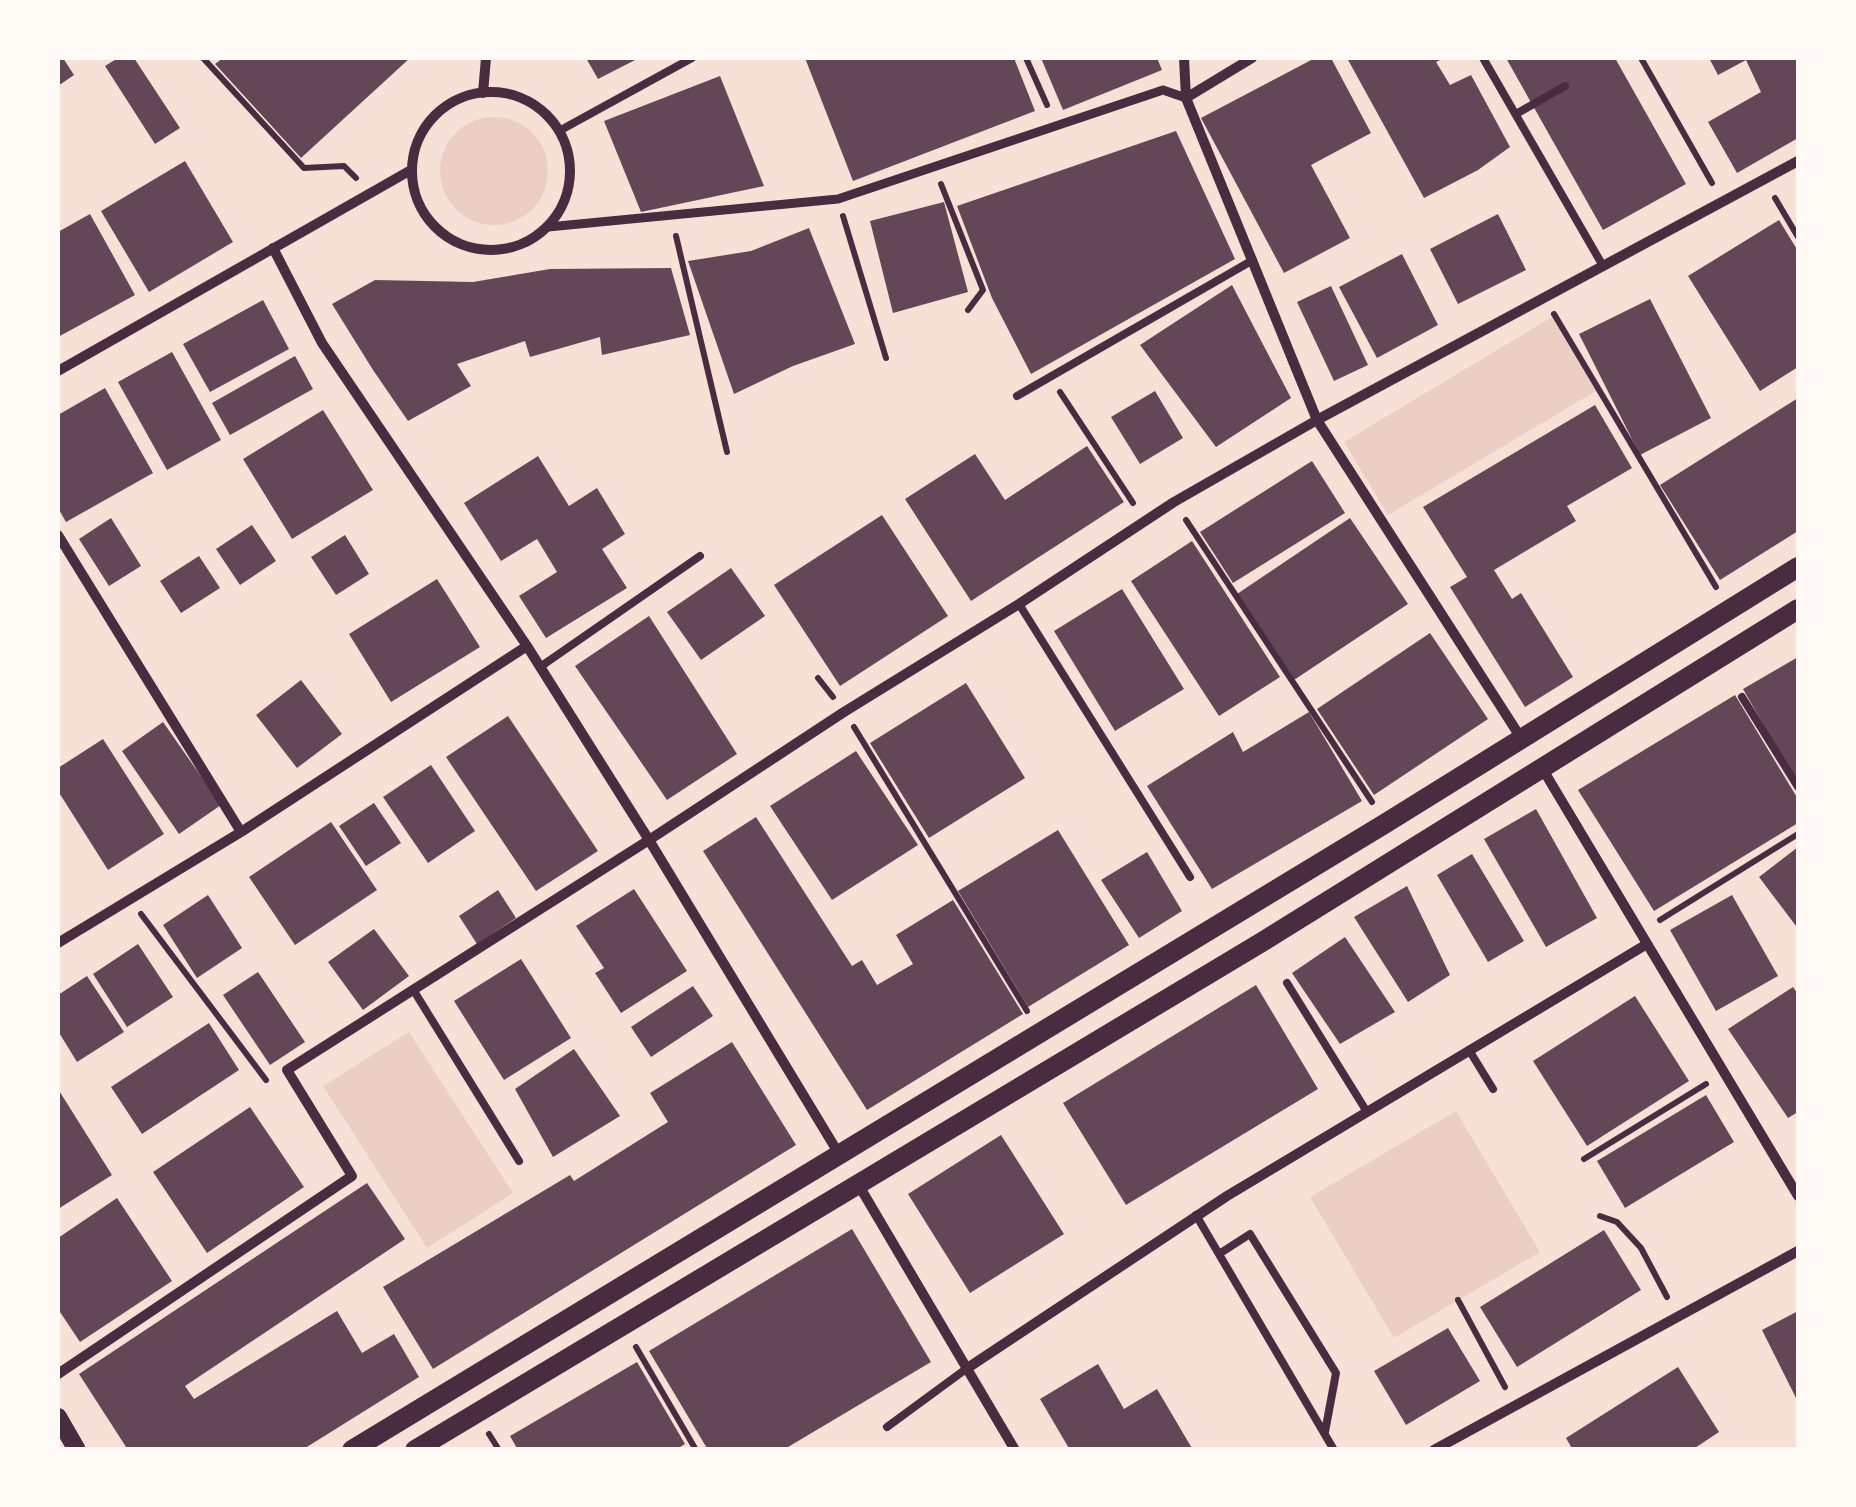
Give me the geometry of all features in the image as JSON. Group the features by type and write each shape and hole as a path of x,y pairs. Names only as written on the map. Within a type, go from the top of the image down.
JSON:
{"main road":[{"path":"352,1450 1041,1034 1798,567"},
{"path":"415,1450 1262,942 1798,609"}],"street":[{"path":"483,93 486,58"},
{"path":"1184,58 1186,98 1316,420 1522,739"},
{"path":"1186,98 1252,58"},
{"path":"548,227 838,199 1163,90 1186,98"},
{"path":"483,93 520,97 543,111 559,131 569,154 570,180 563,205 548,227 527,242 500,250 473,248 448,238 428,219 415,195 411,170 416,145 428,122 446,105 470,94 483,93"},
{"path":"58,1374 352,1176 287,1070 1174,502 1316,420 1798,161"},
{"path":"58,370 411,170"},
{"path":"273,248 322,343 540,667 650,840 839,1155"},
{"path":"58,535 241,832"},
{"path":"58,943 241,832 526,646"},
{"path":"1542,768 1798,1196"},
{"path":"966,1369 1196,1215 1647,944"},
{"path":"857,1184 1015,1450"},
{"path":"1434,1450 1798,1251"},
{"path":"58,1417 78,1450"}],"lane":[{"path":"559,131 692,58"},
{"path":"1483,58 1603,266"},
{"path":"1516,114 1565,86"},
{"path":"1017,396 1253,260"},
{"path":"540,667 700,556"},
{"path":"1018,604 1190,877"},
{"path":"1742,697 1798,787"},
{"path":"1288,983 1367,1112"},
{"path":"414,991 518,1161"},
{"path":"1470,1050 1493,1089"},
{"path":"1196,1215 1334,1450"},
{"path":"1219,1254 1250,1234 1336,1373 1325,1433"},
{"path":"886,1428 966,1369"}],"path":[{"path":"203,58 304,168 344,166 371,192"},
{"path":"1026,58 1056,125"},
{"path":"1641,58 1723,202"},
{"path":"933,166 983,290 968,310"},
{"path":"1764,180 1798,237"},
{"path":"838,199 886,358"},
{"path":"671,215 727,452"},
{"path":"1545,298 1730,610"},
{"path":"1050,377 1144,521"},
{"path":"1174,502 1386,823"},
{"path":"844,712 1041,1034"},
{"path":"1640,933 1798,834"},
{"path":"130,900 268,1082 287,1070"},
{"path":"1584,1160 1724,1073"},
{"path":"1600,1216 1618,1222 1641,1248 1678,1316"},
{"path":"1458,1300 1514,1405"},
{"path":"622,1324 696,1450"}],"shaded area":[{"path":"494,117 515,121 532,133 544,150 548,171 544,192 532,209 515,221 494,225 473,221 456,209 444,192 440,171 444,150 456,133 473,121"},
{"path":"1552,317 1596,391 1388,515 1344,442"},
{"path":"409,1032 513,1193 427,1248 323,1086"},
{"path":"1456,1111 1540,1252 1394,1338 1310,1197"}],"building":[{"path":"58,58 63,58 74,75 58,86"},
{"path":"118,58 134,58 180,128 155,144 105,66"},
{"path":"223,58 410,58 301,158 215,64"},
{"path":"586,58 639,58 598,79"},
{"path":"805,58 1014,58 1035,111 853,181"},
{"path":"1041,58 1157,58 1162,70 1063,110"},
{"path":"1315,58 1331,58 1371,133 1311,165 1350,238 1284,273 1201,118"},
{"path":"1347,58 1444,58 1436,62 1450,85 1471,75 1510,147 1478,170 1424,198"},
{"path":"1506,58 1615,58 1686,184 1603,230"},
{"path":"1709,58 1798,58 1798,138 1737,173 1708,122 1761,92 1746,60 1718,75"},
{"path":"720,76 764,186 641,212 604,121"},
{"path":"1176,131 1235,259 1031,374 992,298 957,206"},
{"path":"185,161 233,242 149,292 101,211"},
{"path":"944,202 968,292 893,313 870,221"},
{"path":"90,214 135,295 58,337 58,232"},
{"path":"1498,214 1526,270 1458,304 1430,249"},
{"path":"1779,220 1798,251 1798,367 1760,391 1688,276"},
{"path":"809,228 855,344 793,366 734,394 688,261 751,251"},
{"path":"1402,254 1438,325 1377,358 1339,287"},
{"path":"671,268 690,335 602,355 600,337 530,357 525,341 457,364 471,386 408,421 332,304 375,280 473,282 550,269"},
{"path":"1232,285 1291,398 1216,447 1140,345"},
{"path":"1331,286 1368,365 1334,381 1297,302"},
{"path":"1650,299 1711,418 1640,455 1579,334"},
{"path":"263,300 289,349 210,392 183,344"},
{"path":"172,352 221,440 167,470 118,382"},
{"path":"295,356 313,389 230,435 212,403"},
{"path":"105,388 153,473 66,522 58,508 58,415"},
{"path":"1155,391 1183,438 1140,464 1111,417"},
{"path":"1798,398 1798,531 1720,580 1660,485"},
{"path":"1595,405 1632,468 1567,506 1576,521 1494,570 1512,599 1521,593 1573,677 1525,707 1450,587 1467,577 1423,507"},
{"path":"323,410 373,490 292,539 243,459"},
{"path":"1087,446 1124,502 971,601 905,499 975,454 1005,500"},
{"path":"538,456 569,506 597,488 625,534 602,549 627,588 546,638 519,596 557,572 537,539 501,561 464,503"},
{"path":"1312,461 1345,513 1233,583 1200,532"},
{"path":"882,515 948,616 840,686 774,585"},
{"path":"111,518 141,566 109,586 79,539"},
{"path":"1350,518 1408,604 1294,680 1237,594"},
{"path":"252,525 276,561 240,585 216,549"},
{"path":"345,535 369,574 336,595 311,557"},
{"path":"1192,541 1280,677 1219,716 1131,581"},
{"path":"199,556 220,588 181,613 160,581"},
{"path":"731,568 765,616 701,660 667,612"},
{"path":"437,579 480,647 391,702 349,634"},
{"path":"1122,589 1184,689 1115,731 1054,631"},
{"path":"649,616 737,754 667,800 575,666"},
{"path":"1430,633 1488,719 1374,795 1317,709"},
{"path":"1798,657 1798,785 1743,689"},
{"path":"301,680 342,734 297,768 256,715"},
{"path":"966,683 1025,778 929,838 870,743"},
{"path":"1735,695 1798,799 1798,823 1654,911 1578,790"},
{"path":"1309,712 1362,801 1212,889 1147,786 1233,732 1243,752"},
{"path":"508,716 598,851 536,891 446,757"},
{"path":"163,722 221,805 179,834 122,751"},
{"path":"103,739 164,834 108,870 58,791 58,768"},
{"path":"856,751 918,845 832,900 770,806"},
{"path":"431,765 475,831 428,863 383,797"},
{"path":"374,803 401,843 366,866 339,826"},
{"path":"1536,809 1597,918 1546,947 1484,839"},
{"path":"756,817 852,966 862,960 877,985 913,964 896,935 953,900 1023,1014 867,1110 703,851"},
{"path":"331,822 377,890 295,945 249,877"},
{"path":"1058,830 1129,945 1028,1007 958,891"},
{"path":"1798,847 1798,925 1796,926 1759,877"},
{"path":"1147,852 1182,911 1139,938 1101,880"},
{"path":"1472,854 1524,941 1488,962 1437,875"},
{"path":"1407,886 1450,975 1408,1002 1354,917"},
{"path":"634,889 687,971 621,1013 595,973 604,968 576,926"},
{"path":"498,890 516,918 477,944 459,916"},
{"path":"208,895 242,948 197,978 163,925"},
{"path":"1732,895 1778,976 1716,1011 1670,930"},
{"path":"374,929 409,976 363,1010 328,962"},
{"path":"1345,937 1395,1012 1340,1044 1292,973"},
{"path":"138,944 173,997 127,1027 93,974"},
{"path":"521,959 571,1038 504,1080 454,1001"},
{"path":"258,972 305,1042 270,1065 223,995"},
{"path":"87,976 124,1032 77,1062 58,1031 58,995"},
{"path":"1256,985 1318,1089 1126,1205 1063,1103"},
{"path":"693,986 713,1016 651,1057 631,1027"},
{"path":"1793,987 1798,994 1798,1112 1788,1118 1728,1029"},
{"path":"1635,996 1689,1081 1587,1146 1533,1061"},
{"path":"209,1023 239,1070 142,1134 111,1087"},
{"path":"732,1042 796,1145 433,1369 383,1287 570,1175 574,1181 668,1122 650,1093"},
{"path":"574,1049 620,1116 553,1157 515,1089"},
{"path":"58,1089 112,1175 58,1209"},
{"path":"1706,1095 1734,1142 1625,1208 1597,1161"},
{"path":"250,1107 304,1187 207,1253 153,1172"},
{"path":"1001,1135 1064,1234 970,1293 908,1194"},
{"path":"367,1183 405,1239 185,1386 194,1399 337,1311 362,1353 394,1334 419,1377 302,1450 128,1450 79,1374"},
{"path":"117,1198 172,1281 80,1342 58,1309 58,1238"},
{"path":"852,1229 931,1362 783,1450 708,1450 649,1351"},
{"path":"1604,1230 1641,1290 1517,1367 1480,1307"},
{"path":"1798,1311 1798,1402 1762,1330"},
{"path":"1448,1328 1480,1381 1406,1425 1374,1371"},
{"path":"637,1362 685,1444 675,1450 518,1450 510,1436"},
{"path":"1098,1364 1124,1409 1157,1389 1193,1450 1070,1450 1040,1399"},
{"path":"1678,1367 1719,1432 1692,1450 1573,1450 1566,1438"}]}
